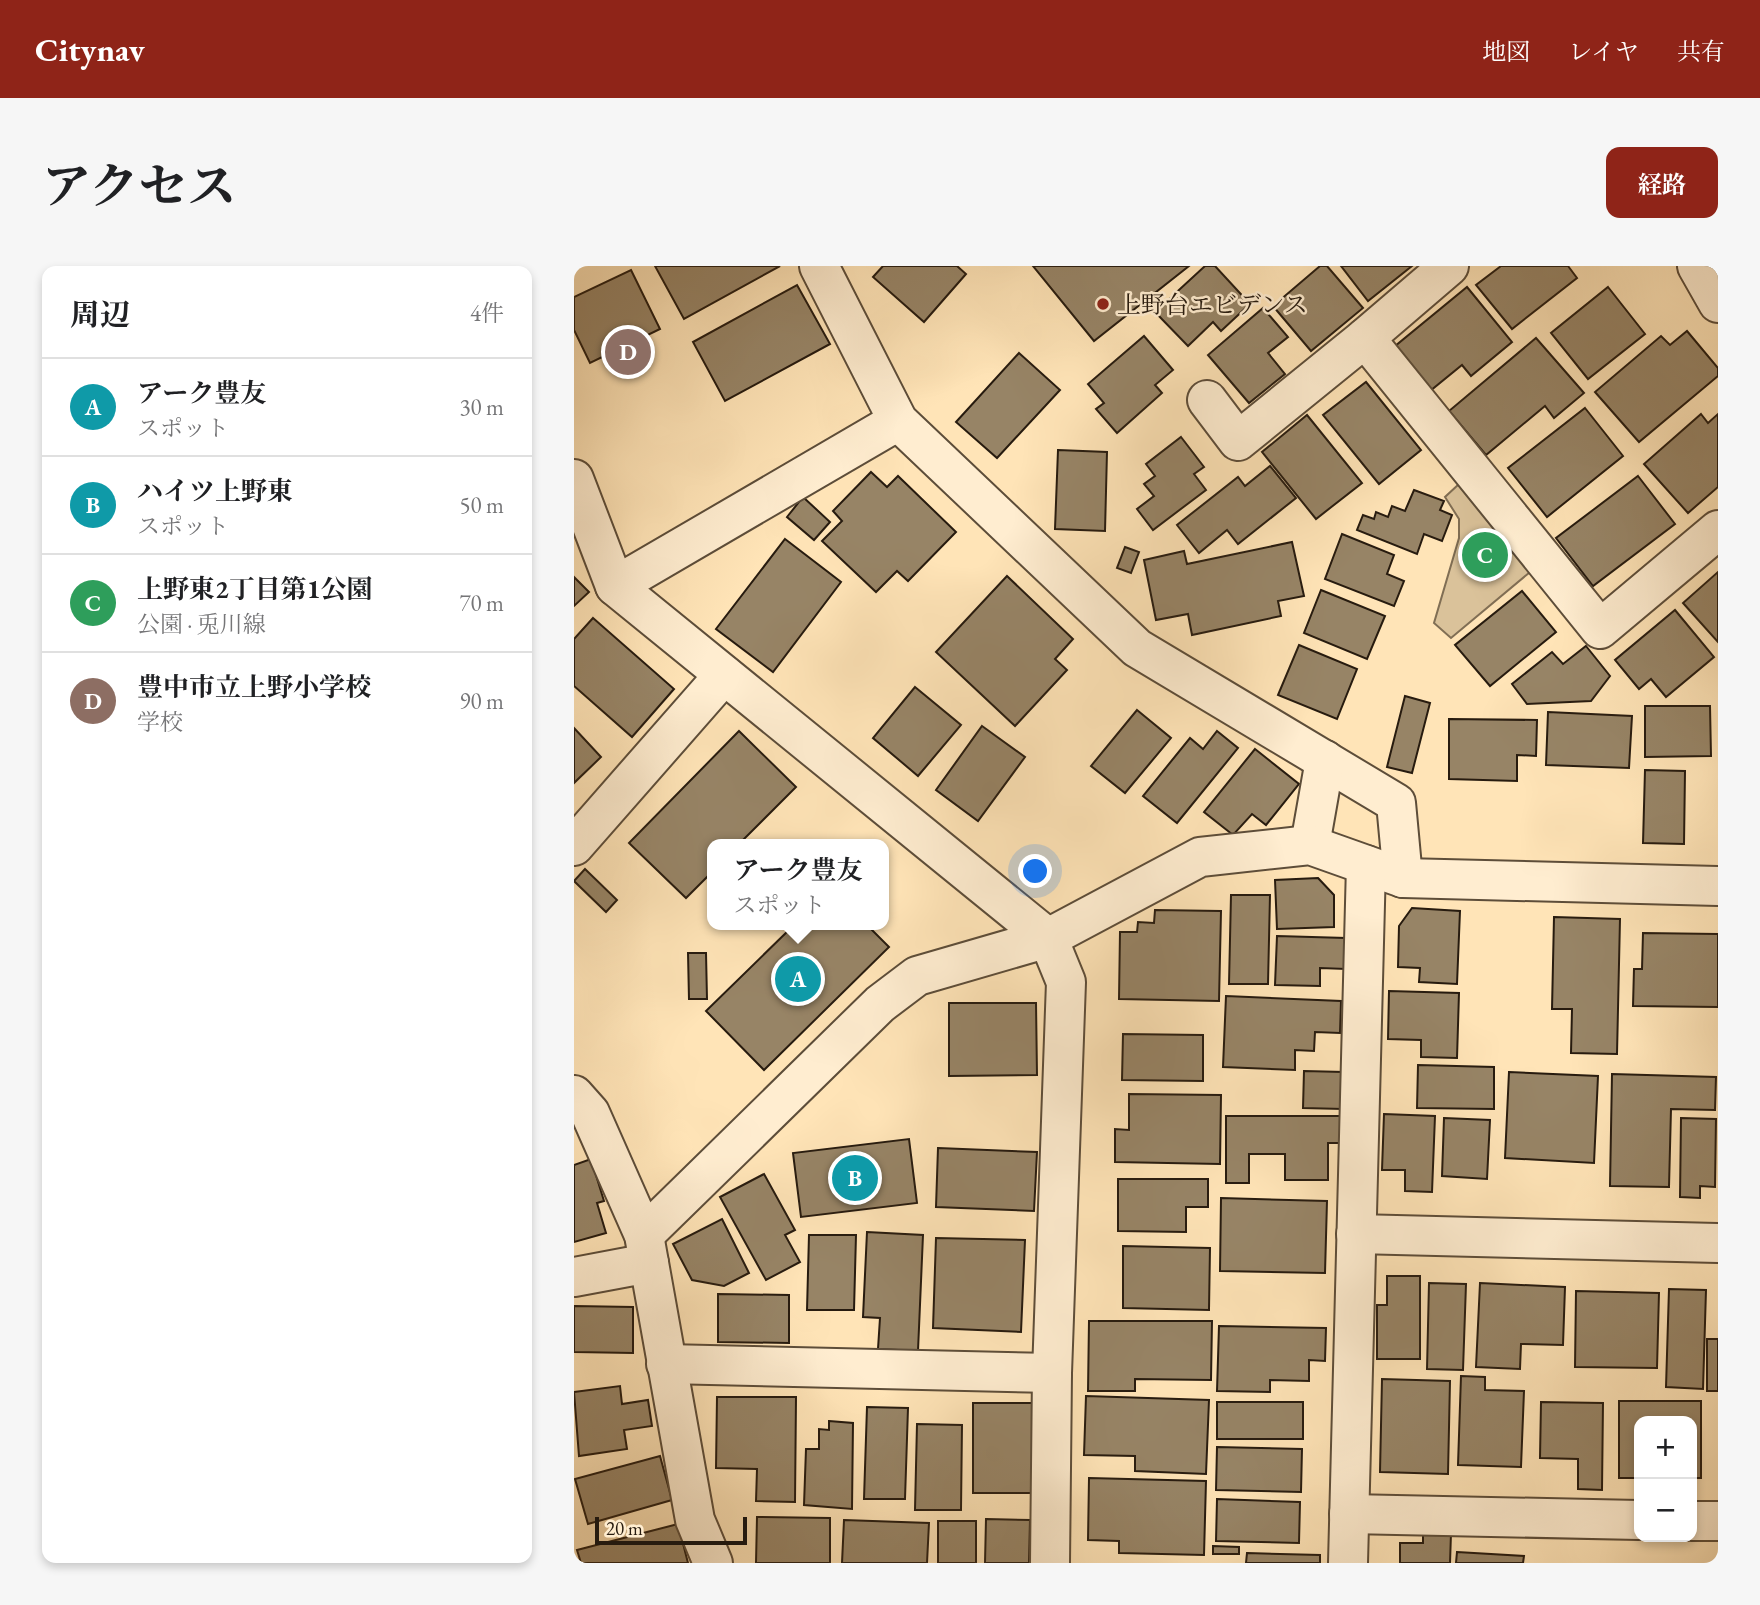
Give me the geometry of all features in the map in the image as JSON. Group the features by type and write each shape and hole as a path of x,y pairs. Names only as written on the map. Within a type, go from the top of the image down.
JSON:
{"street":[{"path":"819,266 898,421 1137,648 1396,803 1403,878"},
{"path":"1207,400 1238,441 1449,266"},
{"path":"1698,266 1718,303"},
{"path":"1365,338 1600,629 1718,530"},
{"path":"615,586 898,421"},
{"path":"574,479 615,586 1048,937 1066,982 1052,1373 1049,1563"},
{"path":"574,846 724,675"},
{"path":"1310,845 1325,760"},
{"path":"574,1277 646,1249 880,1004 918,975 1048,937 1200,857 1310,845 1403,878 1718,886"},
{"path":"1348,1563 1366,865"},
{"path":"574,1095 590,1113 646,1249 695,1520 713,1563"},
{"path":"1356,1234 1718,1243"},
{"path":"666,1364 1052,1373"},
{"path":"1349,1514 1634,1520"},
{"path":"1697,1521 1718,1521"}],"shaded area":[{"path":"1459,484 1530,572 1451,638 1434,623 1459,538 1459,519 1445,497"}],"building":[{"path":"655,266 780,266 684,319"},
{"path":"883,266 957,266 966,274 924,322 873,277"},
{"name":"上野台エビデンス","path":"1033,266 1189,266 1094,341"},
{"path":"1205,266 1215,266 1250,304 1221,331 1213,322 1188,346 1155,312"},
{"path":"1320,266 1327,266 1363,308 1311,351 1273,306"},
{"path":"1341,266 1412,266 1368,301"},
{"path":"1501,266 1568,266 1577,278 1512,329 1476,285"},
{"path":"631,270 660,329 590,363 574,330 574,297"},
{"path":"797,285 830,344 725,401 693,342"},
{"path":"1467,287 1512,342 1471,376 1462,365 1430,391 1394,347"},
{"path":"1608,287 1645,334 1588,379 1551,333"},
{"path":"1263,308 1288,337 1268,353 1285,374 1249,403 1208,355"},
{"path":"1687,331 1718,368 1718,376 1639,442 1595,392 1661,336 1670,345"},
{"path":"1144,336 1173,370 1155,385 1162,393 1117,433 1096,409 1104,403 1088,384"},
{"path":"1536,338 1584,393 1554,418 1545,406 1486,455 1449,411"},
{"path":"1019,353 1060,390 997,458 956,422"},
{"path":"1366,382 1421,450 1379,484 1323,415"},
{"path":"1585,408 1623,456 1547,517 1508,468"},
{"path":"1701,414 1708,423 1718,414 1718,487 1688,513 1644,464"},
{"path":"1307,415 1362,483 1316,519 1262,452"},
{"path":"1181,437 1204,467 1194,474 1206,490 1153,530 1137,509 1154,496 1144,484 1155,476 1146,464"},
{"path":"1058,450 1107,452 1105,531 1055,529"},
{"path":"1270,466 1296,498 1238,544 1227,530 1199,553 1177,525 1238,477 1245,486"},
{"path":"871,472 887,487 898,476 956,532 908,581 897,571 876,592 822,541 842,521 833,511"},
{"path":"1638,476 1675,524 1593,586 1556,538"},
{"path":"1414,490 1444,501 1440,510 1452,515 1442,541 1424,534 1417,554 1357,530 1363,515 1374,519 1376,512 1388,517 1392,506 1405,511"},
{"path":"803,497 830,522 814,540 787,517"},
{"path":"1342,534 1394,555 1387,574 1404,581 1394,606 1325,579"},
{"path":"785,539 841,582 773,672 716,629"},
{"path":"1292,542 1304,596 1278,601 1281,616 1192,635 1188,614 1156,620 1144,560 1184,551 1187,564"},
{"path":"1125,547 1139,552 1131,573 1117,568"},
{"path":"1718,572 1718,642 1683,603"},
{"path":"1007,576 1073,639 1055,659 1067,670 1015,726 936,652"},
{"path":"574,577 589,592 574,606"},
{"path":"1321,590 1385,616 1367,659 1304,633"},
{"path":"1522,591 1556,632 1490,686 1455,645"},
{"path":"1675,610 1714,657 1666,697 1651,679 1639,689 1615,660"},
{"path":"593,618 674,689 632,737 574,686 574,639"},
{"path":"1299,645 1357,669 1337,719 1278,695"},
{"path":"1586,646 1610,676 1591,701 1527,704 1512,684 1552,652 1563,664"},
{"path":"915,687 961,725 918,776 873,738"},
{"path":"1405,696 1430,703 1412,773 1387,767"},
{"path":"1645,706 1710,706 1711,756 1645,757"},
{"path":"1137,710 1171,738 1125,793 1091,766"},
{"path":"1548,712 1632,716 1629,768 1546,765"},
{"path":"1449,719 1537,720 1536,756 1517,755 1517,781 1449,779"},
{"path":"982,726 1025,757 978,821 936,790"},
{"path":"574,728 601,757 574,783"},
{"path":"739,731 796,787 744,839 707,839 707,877 686,898 629,843"},
{"path":"1217,731 1238,748 1177,823 1143,796 1190,738 1203,749"},
{"path":"1255,749 1299,784 1266,825 1252,814 1233,835 1204,812"},
{"path":"1645,770 1685,771 1684,844 1643,843"},
{"path":"585,869 617,900 606,912 574,881"},
{"path":"1318,878 1334,895 1334,927 1277,929 1275,880"},
{"path":"1231,895 1270,895 1268,984 1229,984"},
{"path":"1412,908 1460,911 1457,984 1419,982 1420,968 1398,967 1399,926"},
{"path":"1155,910 1221,911 1219,1001 1119,999 1120,932 1137,932 1138,922 1154,923"},
{"path":"1554,917 1620,919 1617,1054 1571,1053 1572,1009 1552,1009"},
{"path":"789,930 872,930 889,947 764,1070 706,1011"},
{"path":"1643,933 1718,934 1718,1007 1633,1006 1634,969 1642,969"},
{"path":"1277,936 1346,938 1346,969 1320,968 1320,986 1275,985"},
{"path":"688,953 706,953 707,999 689,999"},
{"path":"1389,991 1459,993 1457,1058 1421,1057 1421,1040 1388,1039"},
{"path":"1226,996 1341,1001 1340,1033 1315,1032 1314,1051 1295,1050 1295,1070 1223,1067"},
{"path":"949,1003 1036,1003 1037,1075 949,1076"},
{"path":"1123,1034 1203,1035 1203,1081 1122,1080"},
{"path":"1418,1065 1494,1067 1494,1109 1417,1108"},
{"path":"1304,1071 1344,1072 1343,1109 1303,1108"},
{"path":"1509,1072 1598,1076 1594,1163 1505,1158"},
{"path":"1612,1074 1716,1077 1715,1110 1671,1109 1669,1187 1610,1186"},
{"path":"1129,1094 1221,1095 1220,1164 1115,1162 1115,1129 1129,1130"},
{"path":"1384,1114 1435,1116 1432,1192 1405,1191 1405,1170 1382,1170"},
{"path":"1226,1116 1343,1116 1344,1143 1328,1143 1328,1180 1285,1180 1285,1154 1249,1154 1249,1183 1226,1183"},
{"path":"1444,1118 1490,1120 1487,1179 1442,1176"},
{"path":"1681,1118 1716,1119 1715,1187 1700,1186 1700,1198 1680,1197"},
{"path":"909,1139 917,1203 801,1217 793,1153"},
{"path":"938,1148 1037,1152 1034,1211 936,1207"},
{"path":"591,1159 604,1201 597,1203 606,1233 574,1242 574,1165"},
{"path":"764,1174 795,1230 785,1235 800,1262 766,1280 720,1197"},
{"path":"1118,1179 1208,1179 1208,1207 1186,1207 1186,1232 1118,1231"},
{"path":"1221,1198 1327,1201 1325,1273 1220,1271"},
{"path":"722,1219 749,1273 724,1286 692,1280 673,1244"},
{"path":"867,1232 923,1235 918,1351 878,1349 880,1318 863,1317"},
{"path":"809,1235 856,1235 854,1310 807,1310"},
{"path":"936,1238 1025,1240 1021,1332 933,1328"},
{"path":"1123,1246 1210,1248 1209,1310 1123,1308"},
{"path":"1387,1276 1420,1276 1420,1359 1377,1359 1377,1305 1387,1305"},
{"path":"1429,1283 1466,1284 1463,1370 1427,1369"},
{"path":"1480,1283 1565,1287 1563,1345 1521,1344 1520,1369 1476,1367"},
{"path":"1669,1289 1706,1290 1703,1389 1666,1387"},
{"path":"1576,1291 1659,1293 1657,1368 1575,1367"},
{"path":"718,1294 789,1295 789,1343 718,1342"},
{"path":"574,1306 633,1307 633,1353 574,1352"},
{"path":"1089,1321 1212,1321 1211,1380 1135,1379 1135,1391 1088,1391"},
{"path":"1219,1326 1326,1328 1325,1361 1309,1360 1309,1381 1270,1380 1270,1392 1217,1391"},
{"path":"1707,1339 1718,1339 1718,1391 1707,1391"},
{"path":"1461,1376 1485,1377 1485,1390 1524,1391 1521,1467 1458,1465"},
{"path":"1382,1379 1450,1381 1448,1474 1380,1472"},
{"path":"620,1386 622,1404 648,1400 652,1426 624,1430 627,1449 579,1456 574,1392"},
{"path":"1086,1396 1209,1400 1206,1474 1135,1471 1135,1456 1084,1455"},
{"path":"717,1397 796,1397 795,1502 756,1501 757,1469 716,1468"},
{"path":"1619,1401 1701,1401 1701,1478 1697,1478 1697,1416 1634,1416 1634,1478 1619,1478"},
{"path":"1217,1402 1303,1402 1303,1439 1217,1439"},
{"path":"1541,1402 1603,1403 1602,1490 1578,1489 1578,1459 1540,1458"},
{"path":"973,1403 1032,1403 1032,1493 973,1493"},
{"path":"867,1407 908,1408 905,1499 864,1499"},
{"path":"829,1421 853,1423 852,1509 804,1505 806,1449 819,1449 819,1429 829,1430"},
{"path":"917,1424 962,1425 961,1510 915,1510"},
{"path":"1217,1447 1302,1449 1301,1492 1216,1490"},
{"path":"660,1456 672,1500 588,1524 575,1479"},
{"path":"1089,1478 1206,1481 1204,1555 1119,1553 1119,1541 1088,1540"},
{"path":"1217,1499 1300,1502 1299,1543 1216,1541"},
{"path":"757,1517 830,1518 830,1563 756,1563"},
{"path":"986,1519 1030,1520 1029,1563 985,1563"},
{"path":"844,1520 929,1523 927,1563 842,1563"},
{"path":"938,1521 976,1521 976,1563 938,1563"},
{"path":"678,1524 688,1563 581,1563 577,1550"},
{"path":"1423,1532 1451,1533 1450,1563 1400,1563 1400,1543 1423,1543"},
{"path":"1213,1546 1239,1547 1239,1554 1213,1554"},
{"path":"1457,1552 1524,1556 1523,1563 1456,1563"},
{"path":"1247,1553 1320,1555 1320,1563 1246,1563"}],"place":[{"name":"上野台エビデンス","path":"1103,304"},
{"name":"豊中市立上野小学校","path":"628,352"},
{"name":"上野東2丁目第1公園","path":"1485,555"},
{"name":"アーク豊友","path":"798,979"},
{"name":"ハイツ上野東","path":"855,1178"}]}
